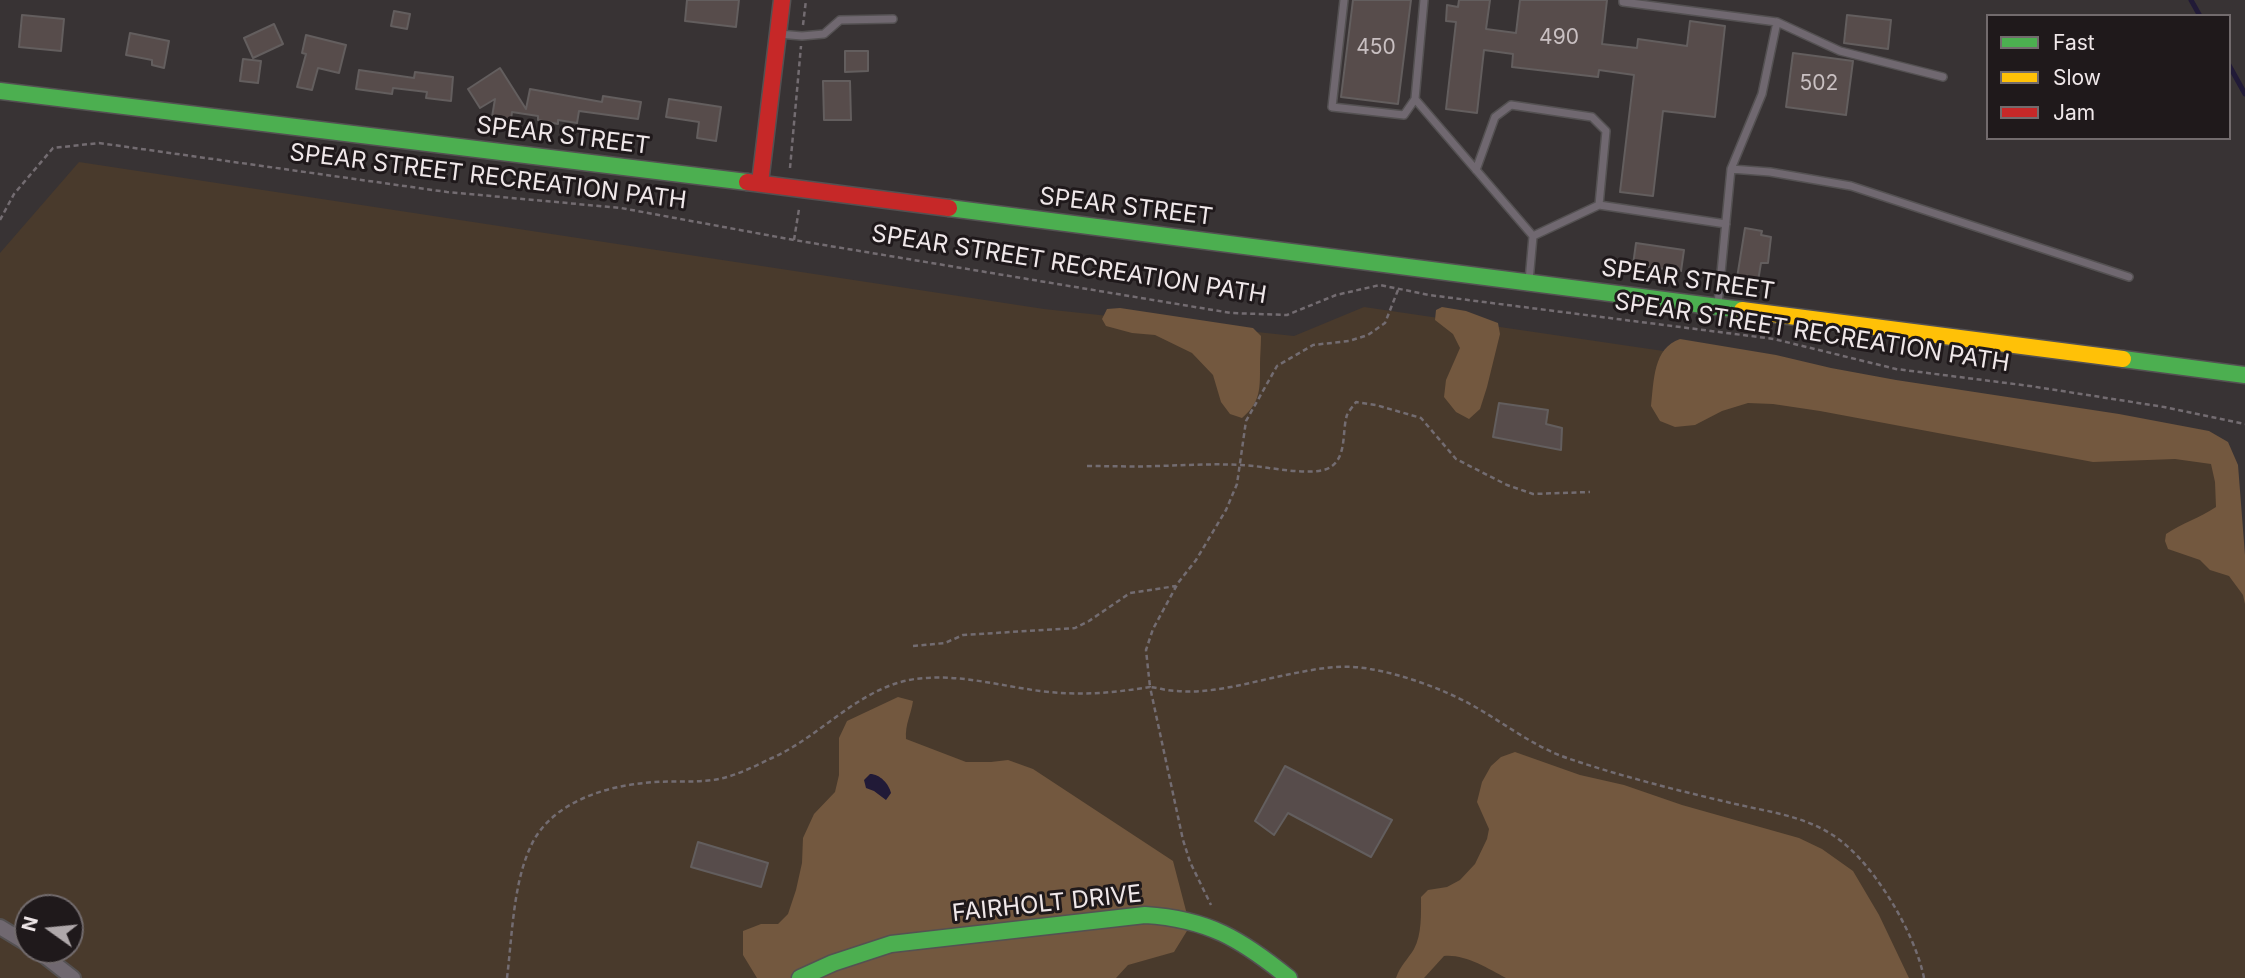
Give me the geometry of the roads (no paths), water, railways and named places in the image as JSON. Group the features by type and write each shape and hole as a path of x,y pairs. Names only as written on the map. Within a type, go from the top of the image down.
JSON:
{"main road":[{"path":"760,183 782,0"},
{"name":"SPEAR STREET","path":"0,92 760,183 2245,375"},
{"name":"FAIRHOLT DRIVE","path":"800,978 833,963 891,944 1145,915 1173,917 1202,924 1270,962 1289,978"}],"street":[{"path":"55,964 73,978"}],"lane":[{"path":"1345,0 1332,107 1404,114 1415,99 1424,0"},
{"path":"1623,0 1777,22 1840,51 1943,77"},
{"path":"778,34 824,34 840,20 893,19"},
{"path":"1718,307 1731,169 1762,94 1777,22"},
{"path":"1415,99 1533,236 1529,282"},
{"path":"1476,170 1495,117 1511,105 1592,117 1606,131 1599,205"},
{"path":"1731,169 1770,172 1851,186 2129,276"},
{"path":"1533,236 1599,205 1726,224"}],"waterway":[{"path":"2191,0 2199,14"},
{"path":"2231,69 2245,94"}]}
